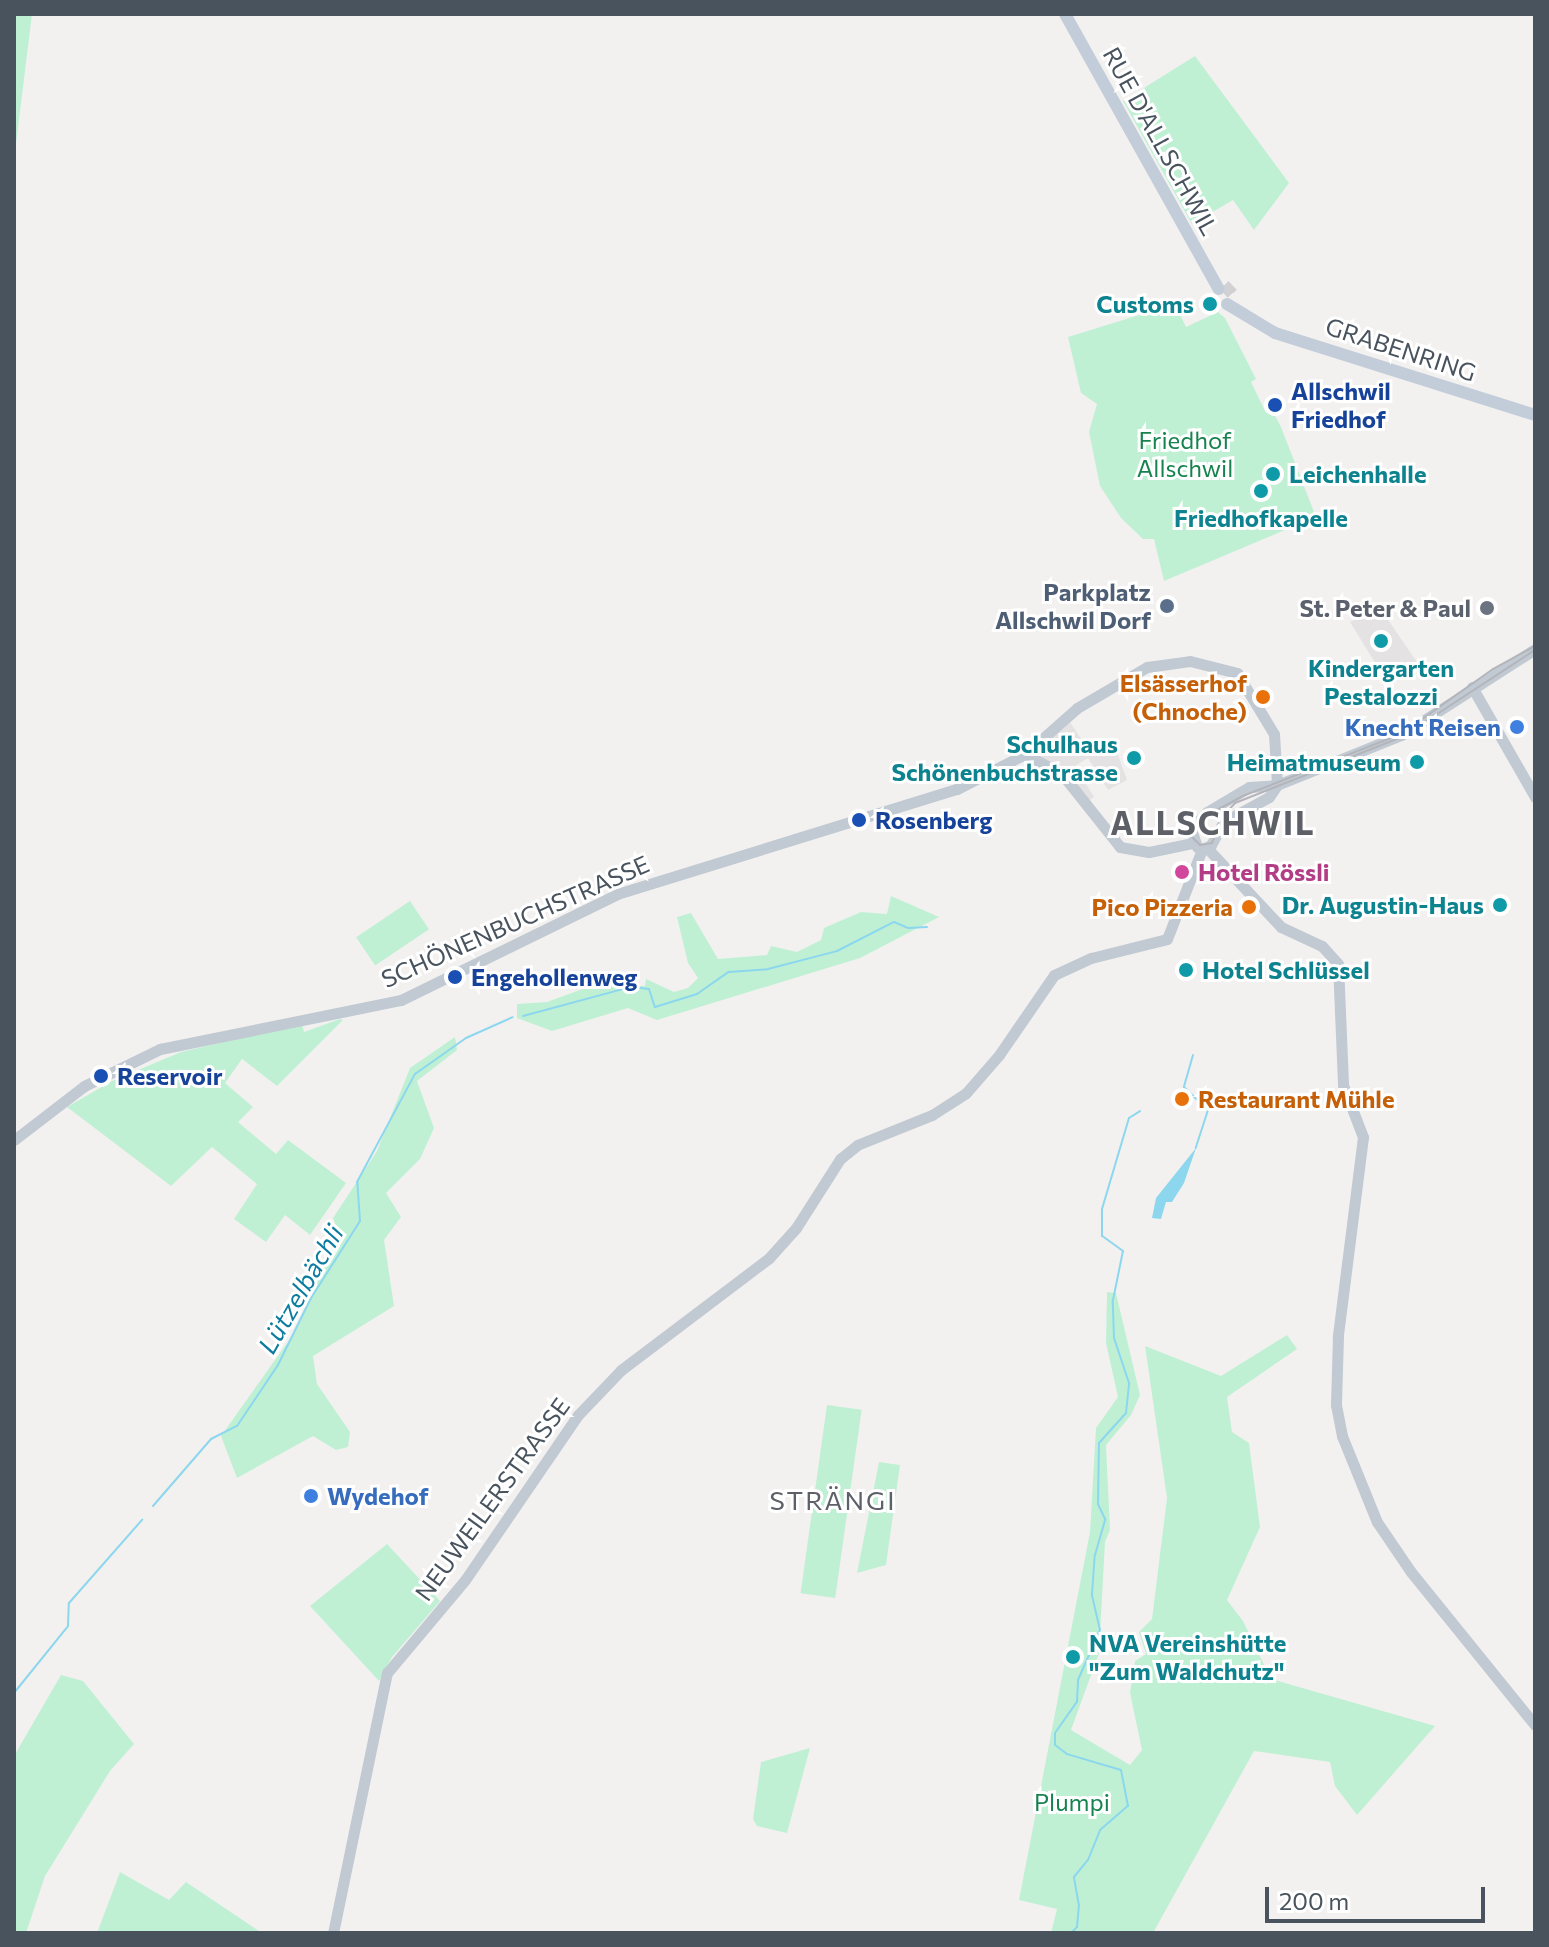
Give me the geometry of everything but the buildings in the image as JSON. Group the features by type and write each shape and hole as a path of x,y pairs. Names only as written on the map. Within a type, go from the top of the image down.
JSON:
{"main road":[{"name":"RUE D'ALLSCHWIL","path":"1065,14 1219,285"},
{"name":"GRABENRING","path":"1231,300 1255,324 1535,415"}],"street":[{"path":"1535,649 1401,735 1277,785 1257,785 1219,803 1194,823 1201,847 1281,927 1322,946 1338,964 1343,1085 1363,1137 1338,1336 1336,1405 1342,1436 1385,1534 1535,1725"},
{"name":"SCHÖNENBUCHSTRASSE","path":"14,1140 94,1080 160,1049 401,1000 617,894 930,799 1025,754 1077,708 1147,667 1190,661 1237,673 1274,734 1277,785"},
{"path":"1472,687 1535,797"},
{"path":"1025,754 1062,774 1120,847 1149,852 1201,847 1223,822 1269,797 1277,785"},
{"name":"NEUWEILERSTRASSE","path":"333,1933 387,1673 465,1580 578,1415 621,1370 769,1258 848,1152 932,1115 966,1093 999,1055 1054,975 1091,958 1167,939 1201,847"}],"shaded area":[{"path":"1380,608 1421,668 1403,679 1394,667 1382,674 1350,622"},
{"path":"1066,716 1092,756 1116,749 1127,780 1108,790 1088,758 1075,766 1094,797 1085,803 1076,788 1030,757"}],"green space":[{"path":"14,14 32,14 14,160"},
{"path":"1195,56 1289,183 1254,230 1233,200 1192,224 1123,101"},
{"name":"Friedhof Allschwil","path":"1175,304 1186,327 1218,312 1225,318 1256,379 1251,382 1266,413 1272,410 1281,427 1316,517 1164,581 1154,539 1143,539 1121,518 1100,486 1089,432 1097,404 1081,393 1068,337"},
{"path":"891,896 939,917 860,958 657,1020 628,1008 552,1031 517,1018 517,1004 547,1002 613,978 636,986 645,986 646,979 674,992 688,988 698,978 688,963 677,917 691,913 718,959 767,955 771,946 797,952 821,940 824,928 861,912 887,914"},
{"path":"410,901 429,929 375,966 356,937"},
{"path":"343,1020 277,1086 242,1059 225,1083 253,1107 238,1122 276,1154 288,1140 346,1183 310,1235 285,1215 266,1242 234,1219 257,1184 212,1147 171,1186 67,1107 112,1081 181,1052 302,1024 304,1032"},
{"path":"455,1037 457,1050 417,1081 434,1128 420,1159 386,1193 401,1217 384,1240 394,1306 313,1356 317,1384 350,1432 348,1447 336,1450 313,1436 237,1478 221,1436 292,1336 339,1234 333,1218 377,1151 410,1068"},
{"name":"Plumpi","path":"1107,1292 1116,1293 1140,1395 1131,1415 1106,1445 1110,1530 1105,1542 1099,1653 1071,1730 1130,1765 1142,1750 1130,1693 1135,1661 1146,1654 1139,1632 1152,1619 1167,1498 1145,1346 1221,1376 1287,1335 1297,1349 1227,1397 1232,1432 1249,1443 1260,1527 1227,1600 1243,1621 1271,1679 1435,1726 1357,1815 1335,1786 1330,1762 1254,1751 1153,1933 1051,1933 1057,1909 1019,1900 1090,1532 1096,1428 1118,1397 1106,1343"},
{"path":"827,1405 862,1410 835,1598 801,1593"},
{"path":"879,1462 900,1465 886,1565 857,1573"},
{"path":"387,1544 440,1601 392,1657 379,1681 310,1606"},
{"path":"61,1675 83,1681 134,1744 110,1771 45,1876 26,1933 14,1933 14,1756"},
{"path":"810,1748 787,1833 757,1826 753,1819 761,1762"},
{"path":"120,1872 169,1900 186,1882 262,1933 97,1933"}],"water":[{"path":"1196,1148 1184,1183 1172,1202 1166,1202 1161,1219 1152,1218 1156,1198"}],"waterway":[{"name":"Lützelbächli","path":"632,987 649,989 655,1007 697,994 729,972 768,969 837,951 894,922 908,928 927,927"},
{"name":"Lützelbächli","path":"523,1016 627,988"},
{"name":"Lützelbächli","path":"153,1506 211,1439 237,1426 278,1365 311,1298 360,1221 357,1182 415,1074 466,1038 513,1017"},
{"path":"1193,1055 1184,1087 1208,1110 1196,1148"},
{"path":"1071,1933 1077,1927 1079,1906 1074,1877 1088,1860 1100,1830 1128,1806 1121,1770 1067,1754 1055,1745 1055,1733 1077,1701 1078,1680 1100,1630 1092,1594 1095,1555 1105,1519 1098,1504 1099,1443 1126,1413 1129,1383 1114,1338 1113,1300 1123,1251 1102,1236 1102,1209 1129,1118 1140,1111"},
{"name":"Lützelbächli","path":"14,1693 68,1626 69,1603 142,1520"}],"tunnel":[{"path":"1224,285 1235,297"}],"tram line":[{"path":"1535,646 1493,669 1401,734 1243,796 1202,818 1193,827 1192,837 1200,845 1212,843 1223,816 1235,803 1402,737 1535,650"}],"place":[{"name":"Customs","path":"1210,304"},
{"name":"Allschwil Friedhof","path":"1275,405"},
{"name":"Leichenhalle","path":"1273,474"},
{"name":"Friedhofkapelle","path":"1261,491"},
{"name":"Parkplatz Allschwil Dorf","path":"1167,606"},
{"name":"St. Peter & Paul","path":"1487,608"},
{"name":"Kindergarten Pestalozzi","path":"1381,641"},
{"name":"Elsässerhof (Chnoche)","path":"1263,697"},
{"name":"Knecht Reisen","path":"1517,727"},
{"name":"Schulhaus Schönenbuchstrasse","path":"1134,758"},
{"name":"Heimatmuseum","path":"1417,762"},
{"name":"Rosenberg","path":"859,820"},
{"name":"Hotel Rössli","path":"1182,872"},
{"name":"Dr. Augustin-Haus","path":"1500,905"},
{"name":"Pico Pizzeria","path":"1249,907"},
{"name":"Hotel Schlüssel","path":"1186,970"},
{"name":"Engehollenweg","path":"455,977"},
{"name":"Reservoir","path":"101,1076"},
{"name":"Restaurant Mühle","path":"1182,1099"},
{"name":"Wydehof","path":"311,1496"},
{"name":"NVA Vereinshütte \"Zum Waldchutz\"","path":"1073,1657"}],"district":[{"name":"ALLSCHWIL","path":"1213,822"},
{"name":"STRÄNGI","path":"833,1500"}]}
